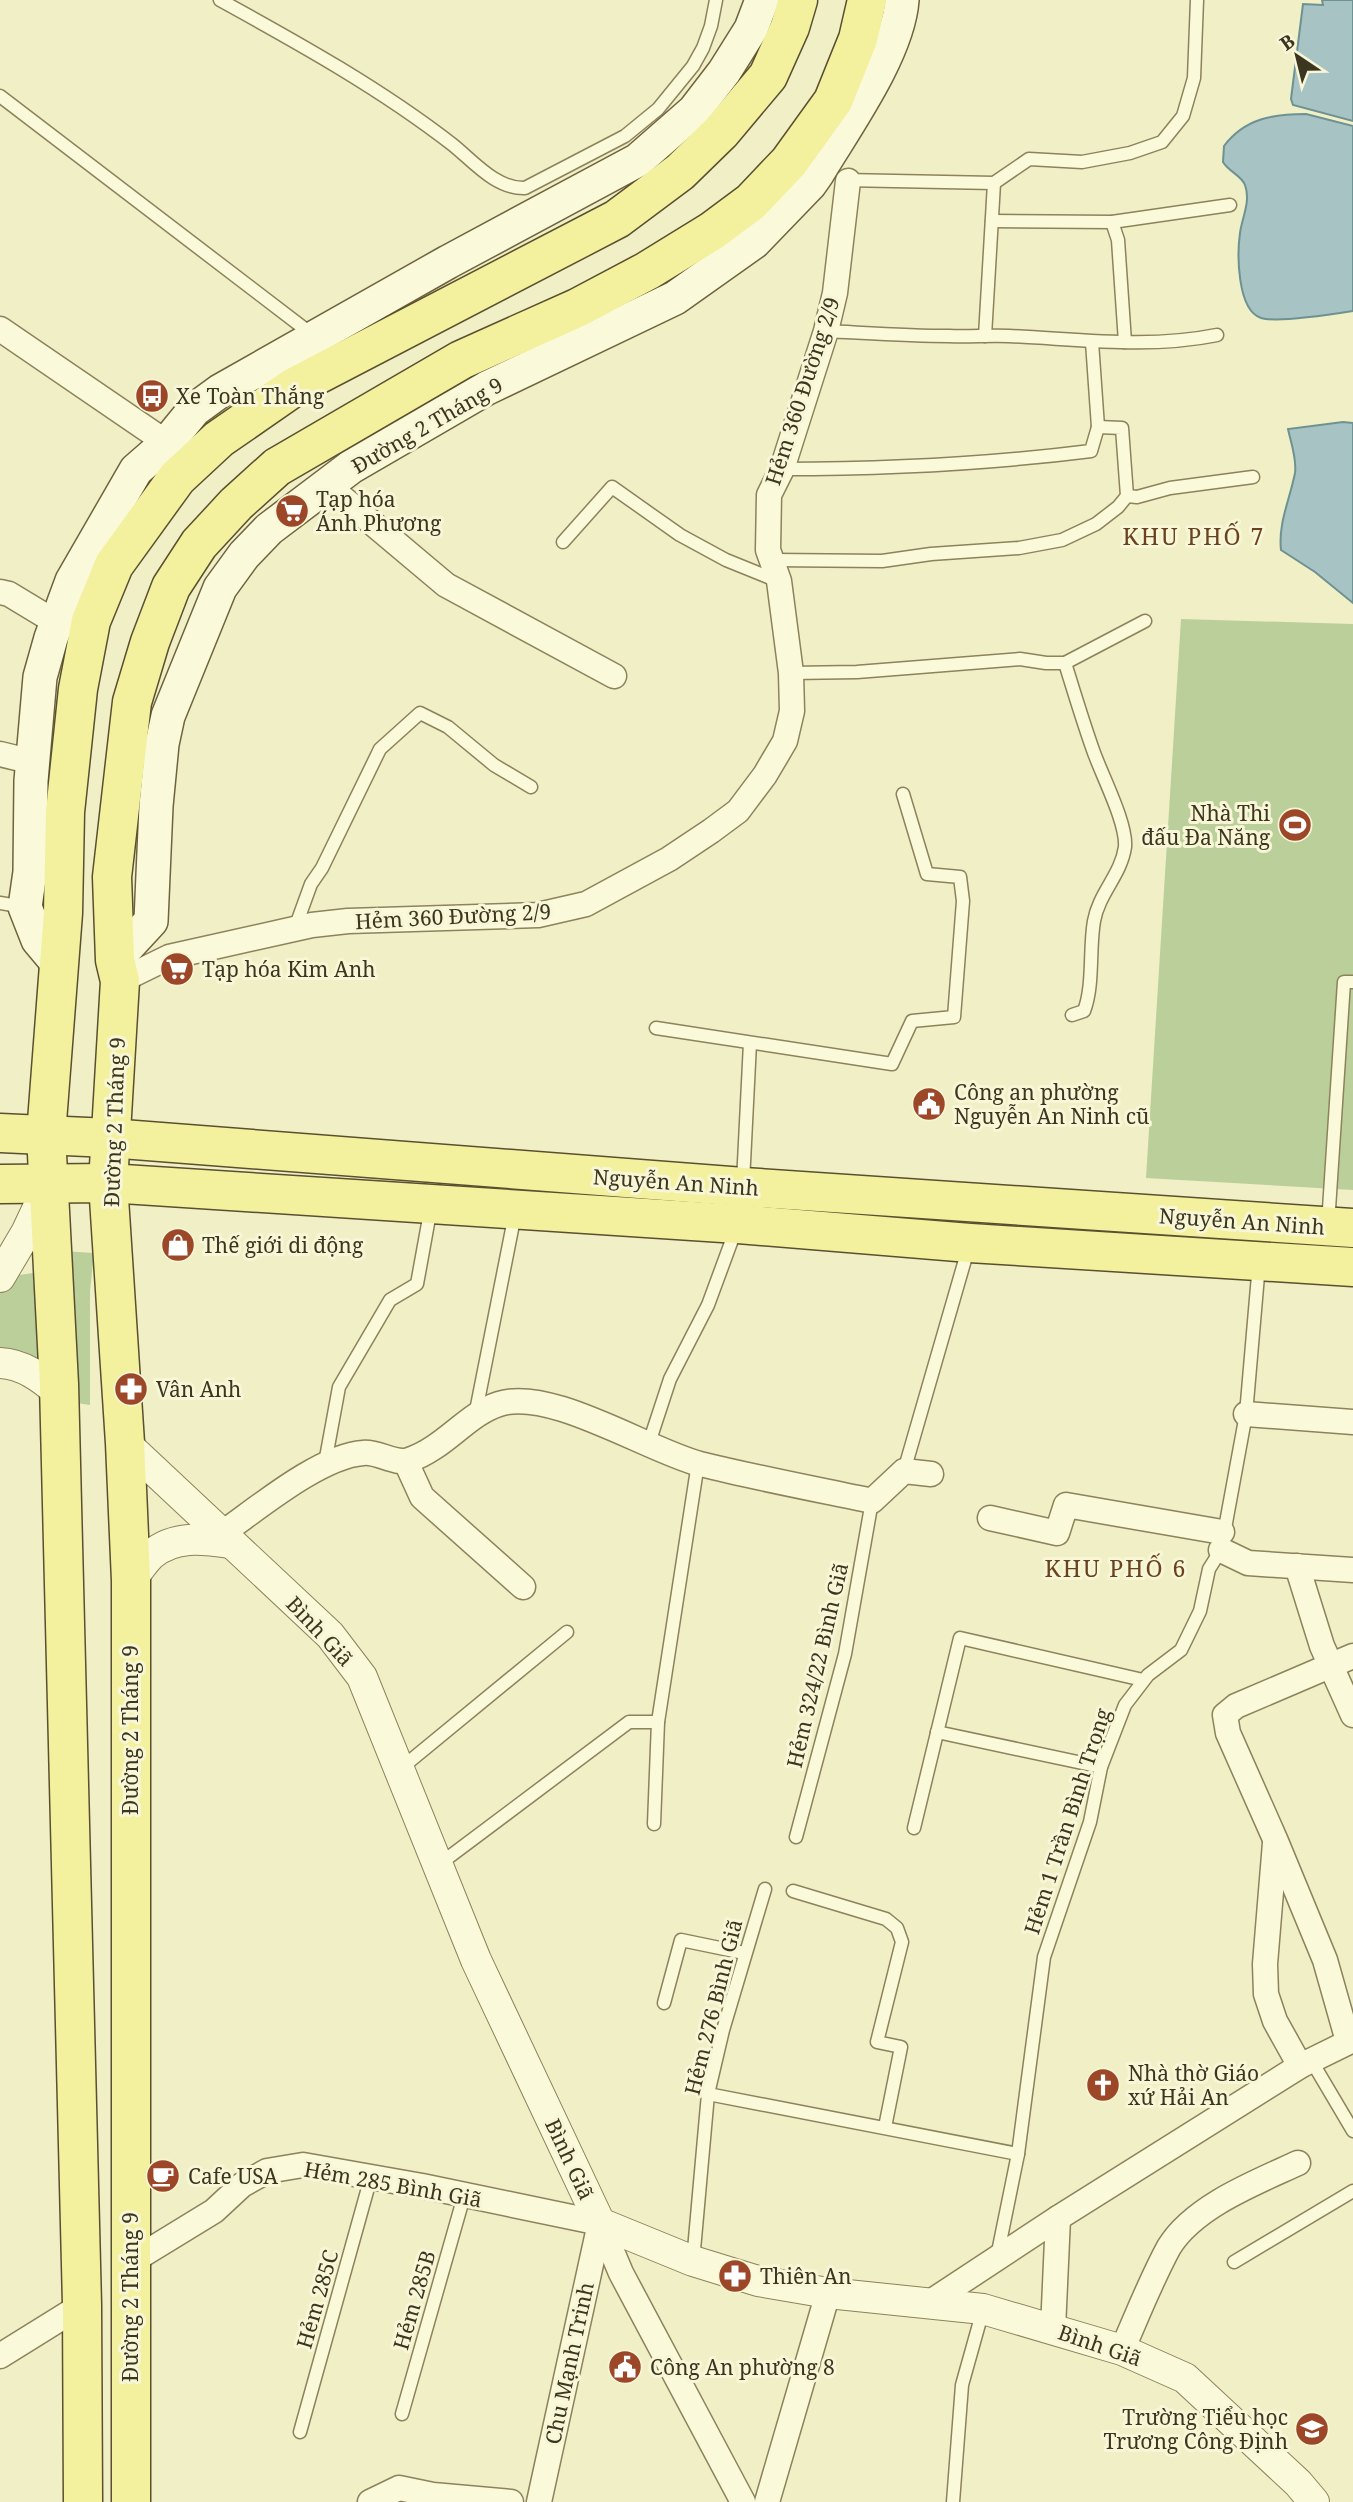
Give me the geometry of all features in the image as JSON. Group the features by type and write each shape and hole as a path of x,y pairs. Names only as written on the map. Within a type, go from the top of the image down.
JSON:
{"main road":[{"path":"117,971 59,965 13,905 30,872 33,762 40,677 72,581 136,470 167,443 194,410 220,391 314,336 638,160 694,111 724,72 751,29 762,0"},
{"path":"83,2502 82,2305 59,1393 46,1135 63,913 65,812 78,689 91,621 114,565 177,478 219,439 294,387 617,219 680,172 721,132 768,76 790,27 798,0"},
{"name":"Đường 2 Tháng 9","path":"131,2502 131,1581 108,1184 117,971 112,877 132,702 149,642 171,587 199,544 236,504 277,467 461,360 577,308 647,271 712,231 751,202 789,162 833,101 859,39 867,0"},
{"name":"Đường 2 Tháng 9","path":"117,971 151,921 156,806 162,744 168,716 220,588 244,555 269,529 351,467 487,388 561,355 675,298 754,242 810,184 833,178 881,66 901,12 902,0"},
{"name":"Nguyễn An Ninh","path":"0,1133 110,1138 740,1205 970,1243 1339,1266"},
{"name":"Nguyễn An Ninh","path":"0,1184 108,1184 516,1210 740,1205 1340,1228"},
{"path":"1339,1266 1340,1228"},
{"path":"82,2305 130,2263"}],"street":[{"name":"Hẻm 360 Đường 2/9","path":"117,971 295,928 348,920 538,915 586,904 669,859 738,811 765,775 785,741 792,711 791,673 775,571 768,550 769,495 782,468 826,331 835,293 833,178"},
{"path":"3,335 167,443"},
{"path":"327,485 446,585 614,676"},
{"path":"0,592 9,594 57,623"},
{"path":"0,754 33,762"},
{"path":"0,1277 26,1233 50,1182"},
{"path":"0,1363 7,1363 40,1376 59,1393"},
{"path":"131,1581 152,1555 175,1541 226,1538 324,1463 364,1452 406,1462 440,1446 475,1417 499,1404 522,1401 582,1414 648,1446 698,1463 872,1502 904,1471 930,1474"},
{"path":"1246,1414 1353,1422"},
{"name":"Bình Giã","path":"125,1443 330,1635 362,1676 476,1960 600,2223 693,2261 758,2280 828,2293 983,2309 1122,2350 1185,2378 1298,2483 1314,2502"},
{"path":"406,1462 422,1497 523,1587"},
{"path":"990,1518 1057,1533 1066,1505 1221,1541 1248,1563 1353,1570"},
{"path":"1297,1566 1322,1646 1342,1661 1353,1715"},
{"path":"926,2305 1058,2218 1306,2063 1350,2040 1325,1960 1228,1733 1225,1715 1236,1706 1342,1661"},
{"path":"1275,1839 1265,1964 1266,1994 1275,2021 1306,2063"},
{"path":"1122,2350 1170,2245 1205,2211 1237,2190 1298,2163"},
{"name":"Hẻm 285 Bình Giã","path":"130,2263 214,2211 242,2185 267,2171 303,2165 600,2223"},
{"path":"1054,2329 1058,2218"},
{"path":"600,2223 621,2273 743,2502"},
{"name":"Chu Mạnh Trinh","path":"539,2502 600,2223"},
{"path":"767,2502 828,2293"},
{"path":"0,2356 82,2305"},
{"path":"370,2502 399,2488 433,2495 511,2502"}],"lane":[{"path":"220,0 332,62 453,145 480,169 517,189 525,188 625,136 658,109 693,66 703,48 716,0"},
{"path":"833,178 994,183 1029,159 1082,162 1130,153 1162,142 1183,116 1194,78 1196,0"},
{"path":"0,96 314,336"},
{"path":"985,337 994,183"},
{"path":"992,221 1112,222 1230,205"},
{"path":"1112,222 1118,240 1125,342"},
{"path":"826,331 1092,342 1217,335"},
{"path":"782,468 879,469 1025,459 1091,451 1098,427 1092,342"},
{"path":"563,542 612,487 680,535 726,560 775,571 931,554 1020,548 1062,540 1096,524 1118,507 1127,496 1122,428 1098,427"},
{"path":"1127,496 1137,497 1170,488 1253,477"},
{"path":"791,673 857,672 1020,659 1065,663 1144,621"},
{"path":"1065,663 1094,751 1126,834 1121,867 1099,901 1094,920 1089,999 1084,1011 1072,1015"},
{"path":"295,928 310,884 322,869 380,749 420,713 448,727 494,765 531,787"},
{"path":"656,1028 892,1064 912,1021 954,1017 963,901 960,877 927,874 903,794"},
{"path":"1340,1228 1344,982 1353,982"},
{"path":"648,1446 670,1379 708,1305 740,1205 750,1043"},
{"path":"324,1463 339,1387 390,1300 417,1284 432,1204"},
{"path":"475,1417 516,1210"},
{"path":"904,1471 970,1243"},
{"name":"Hẻm 1 Trần Bình Trọng","path":"997,2258 1018,2154 1044,1957 1090,1822 1101,1767 1125,1705 1143,1680 1181,1650 1200,1611 1209,1569 1221,1541 1246,1414 1260,1261"},
{"path":"654,1824 658,1722 698,1463"},
{"name":"Hẻm 324/22 Bình Giã","path":"796,1837 845,1654 872,1502"},
{"path":"399,1770 567,1632"},
{"path":"914,1828 960,1638 1143,1680"},
{"path":"437,1866 629,1722 658,1722"},
{"path":"937,1732 1101,1767"},
{"name":"Hẻm 276 Bình Giã","path":"693,2261 708,2094 744,1953 765,1889"},
{"path":"793,1891 887,1919 897,1928 902,1942 877,2042 901,2047 885,2127"},
{"path":"664,2003 681,1940 744,1953"},
{"path":"1306,2063 1353,2131"},
{"path":"708,2094 1018,2154"},
{"name":"Hẻm 285C","path":"300,2432 371,2177"},
{"path":"1234,2262 1353,2190"},
{"name":"Hẻm 285B","path":"402,2414 464,2196"},
{"path":"953,2502 962,2385 983,2309"}],"green space":[{"path":"1181,619 1353,624 1353,1190 1146,1178"},
{"path":"63,1251 94,1253 90,1291 90,1405 77,1403"},
{"path":"33,1273 40,1365 0,1352 0,1292 19,1275"}],"water":[{"path":"1322,0 1353,0 1353,121 1293,105 1291,99 1303,4 1323,5"},
{"path":"1306,114 1353,126 1353,311 1292,319 1261,318 1253,313 1247,304 1240,280 1239,242 1247,191 1243,182 1223,162 1224,146 1241,129 1261,119"},
{"path":"1353,423 1353,603 1315,572 1281,550 1283,521 1295,468 1288,429"}],"place":[{"name":"Xe Toàn Thắng","path":"152,396"},
{"name":"Tạp hóa Ánh Phương","path":"292,511"},
{"name":"Nhà Thi đấu Đa Năng","path":"1295,825"},
{"name":"Tạp hóa Kim Anh","path":"177,969"},
{"name":"Công an phường Nguyễn An Ninh cũ","path":"929,1104"},
{"name":"Thế giới di động","path":"178,1245"},
{"name":"Vân Anh","path":"131,1389"},
{"name":"Nhà thờ Giáo xứ Hải An","path":"1103,2085"},
{"name":"Cafe USA","path":"163,2176"},
{"name":"Thiên An","path":"735,2276"},
{"name":"Công An phường 8","path":"625,2367"},
{"name":"Trường Tiểu học Trương Công Định","path":"1312,2429"}],"district":[{"name":"KHU PHỐ 7","path":"1194,536"},
{"name":"KHU PHỐ 6","path":"1116,1568"}]}
